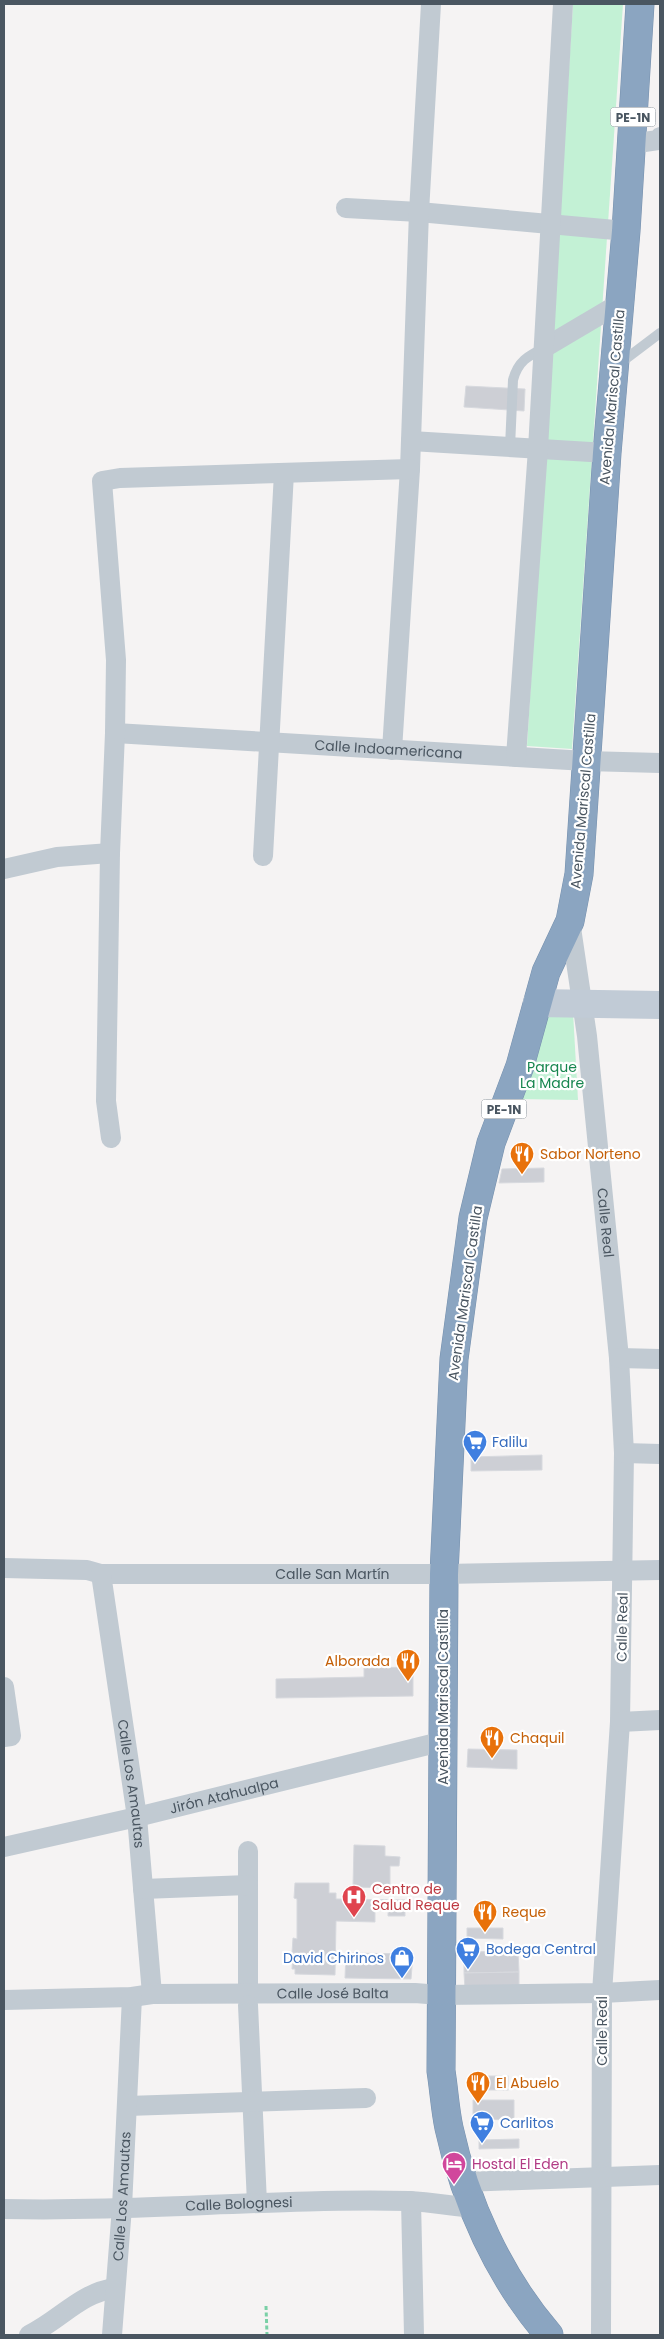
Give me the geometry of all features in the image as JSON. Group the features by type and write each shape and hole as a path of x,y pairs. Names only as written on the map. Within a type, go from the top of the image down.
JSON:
{"highway":[{"name":"Avenida Mariscal Castilla","path":"549,2335 507,2278 473,2208 449,2128 441,2072 444,1574 454,1359 473,1218 491,1143 520,1066 546,972 570,921 579,874 608,453 626,230 640,4"}],"street":[{"path":"392,750 410,470 419,212 431,4"},
{"path":"516,757 538,449 563,4"},
{"path":"631,144 659,140"},
{"path":"346,208 419,212 626,230"},
{"path":"544,348 620,303"},
{"path":"411,441 608,453"},
{"path":"111,1138 106,1101 110,853 116,733 114,632 102,481 120,478 410,470"},
{"path":"263,856 284,473"},
{"name":"Calle Indoamericana","path":"116,733 586,762 660,763"},
{"path":"4,870 57,857 110,853"},
{"name":"Calle Real","path":"570,921 583,1006 619,1358 624,1453 624,1571 620,1722 602,1993 601,2335"},
{"path":"537,1004 583,1006 660,1005"},
{"path":"619,1358 660,1359"},
{"path":"624,1453 660,1454"},
{"name":"Calle San Martín","path":"4,1568 87,1570 101,1574 444,1574 660,1570"},
{"name":"Calle Los Amautas","path":"101,1574 137,1817 143,1889 142,1996 127,2106 122,2208 112,2335"},
{"path":"4,1687 7,1736"},
{"path":"620,1722 660,1720"},
{"name":"Jirón Atahualpa","path":"4,1847 137,1817 444,1741"},
{"path":"248,1851 248,1999 256,2203"},
{"path":"143,1889 248,1885"},
{"name":"Calle José Balta","path":"4,2000 142,1996 248,1999 415,1993 440,1995 602,1993 660,1990"},
{"path":"127,2106 366,2098"},
{"path":"464,2182 660,2175"},
{"path":"411,2201 414,2335"},
{"name":"Calle Bolognesi","path":"4,2209 411,2201 473,2208"},
{"path":"29,2335 42,2329 87,2296 101,2290 116,2288"}],"lane":[{"path":"615,367 660,333"},
{"path":"510,447 513,380 516,369 524,358 544,348"}],"path":[{"path":"266,2306 266,2335"}],"green space":[{"path":"573,4 623,4 572,749 527,746"},
{"name":"Parque La Madre","path":"549,1009 573,1012 578,1100 518,1099"}],"building":[{"path":"466,386 525,389 524,411 464,407"},
{"name":"Sabor Norteno","path":"544,1168 544,1182 499,1183 502,1169"},
{"path":"542,1455 542,1470 471,1471 471,1457"},
{"path":"413,1667 413,1696 276,1698 276,1679 364,1677 364,1668"},
{"name":"Chaquil","path":"468,1749 517,1750 517,1769 467,1767"},
{"path":"354,1845 385,1846 385,1856 400,1857 399,1866 390,1866 390,1888 353,1887"},
{"path":"295,1883 329,1883 329,1893 336,1893 336,1899 405,1900 405,1916 388,1916 388,1910 375,1910 375,1922 336,1921 335,1975 295,1974 295,1969 292,1969 293,1954 296,1953 292,1953 293,1938 297,1939 297,1899 294,1898"},
{"name":"Reque","path":"467,1928 503,1928 503,1939 467,1938"},
{"path":"518,1951 519,1972 464,1973 464,1952"},
{"path":"346,1953 413,1954 411,1979 345,1978"},
{"path":"519,1972 519,1988 465,1989 464,1973"},
{"path":"473,2076 508,2076 508,2090 473,2090"},
{"path":"473,2100 514,2100 514,2120 473,2119"},
{"path":"519,2139 519,2148 479,2149 479,2140"}],"place":[{"name":"Sabor Norteno","path":"522,1175"},
{"name":"Falilu","path":"475,1463"},
{"name":"Alborada","path":"408,1682"},
{"name":"Chaquil","path":"492,1759"},
{"name":"Centro de Salud Reque","path":"354,1918"},
{"name":"Reque","path":"485,1933"},
{"name":"Bodega Central","path":"468,1970"},
{"name":"David Chirinos","path":"402,1979"},
{"name":"El Abuelo","path":"478,2104"},
{"name":"Carlitos","path":"482,2144"},
{"name":"Hostal El Eden","path":"454,2185"}]}
